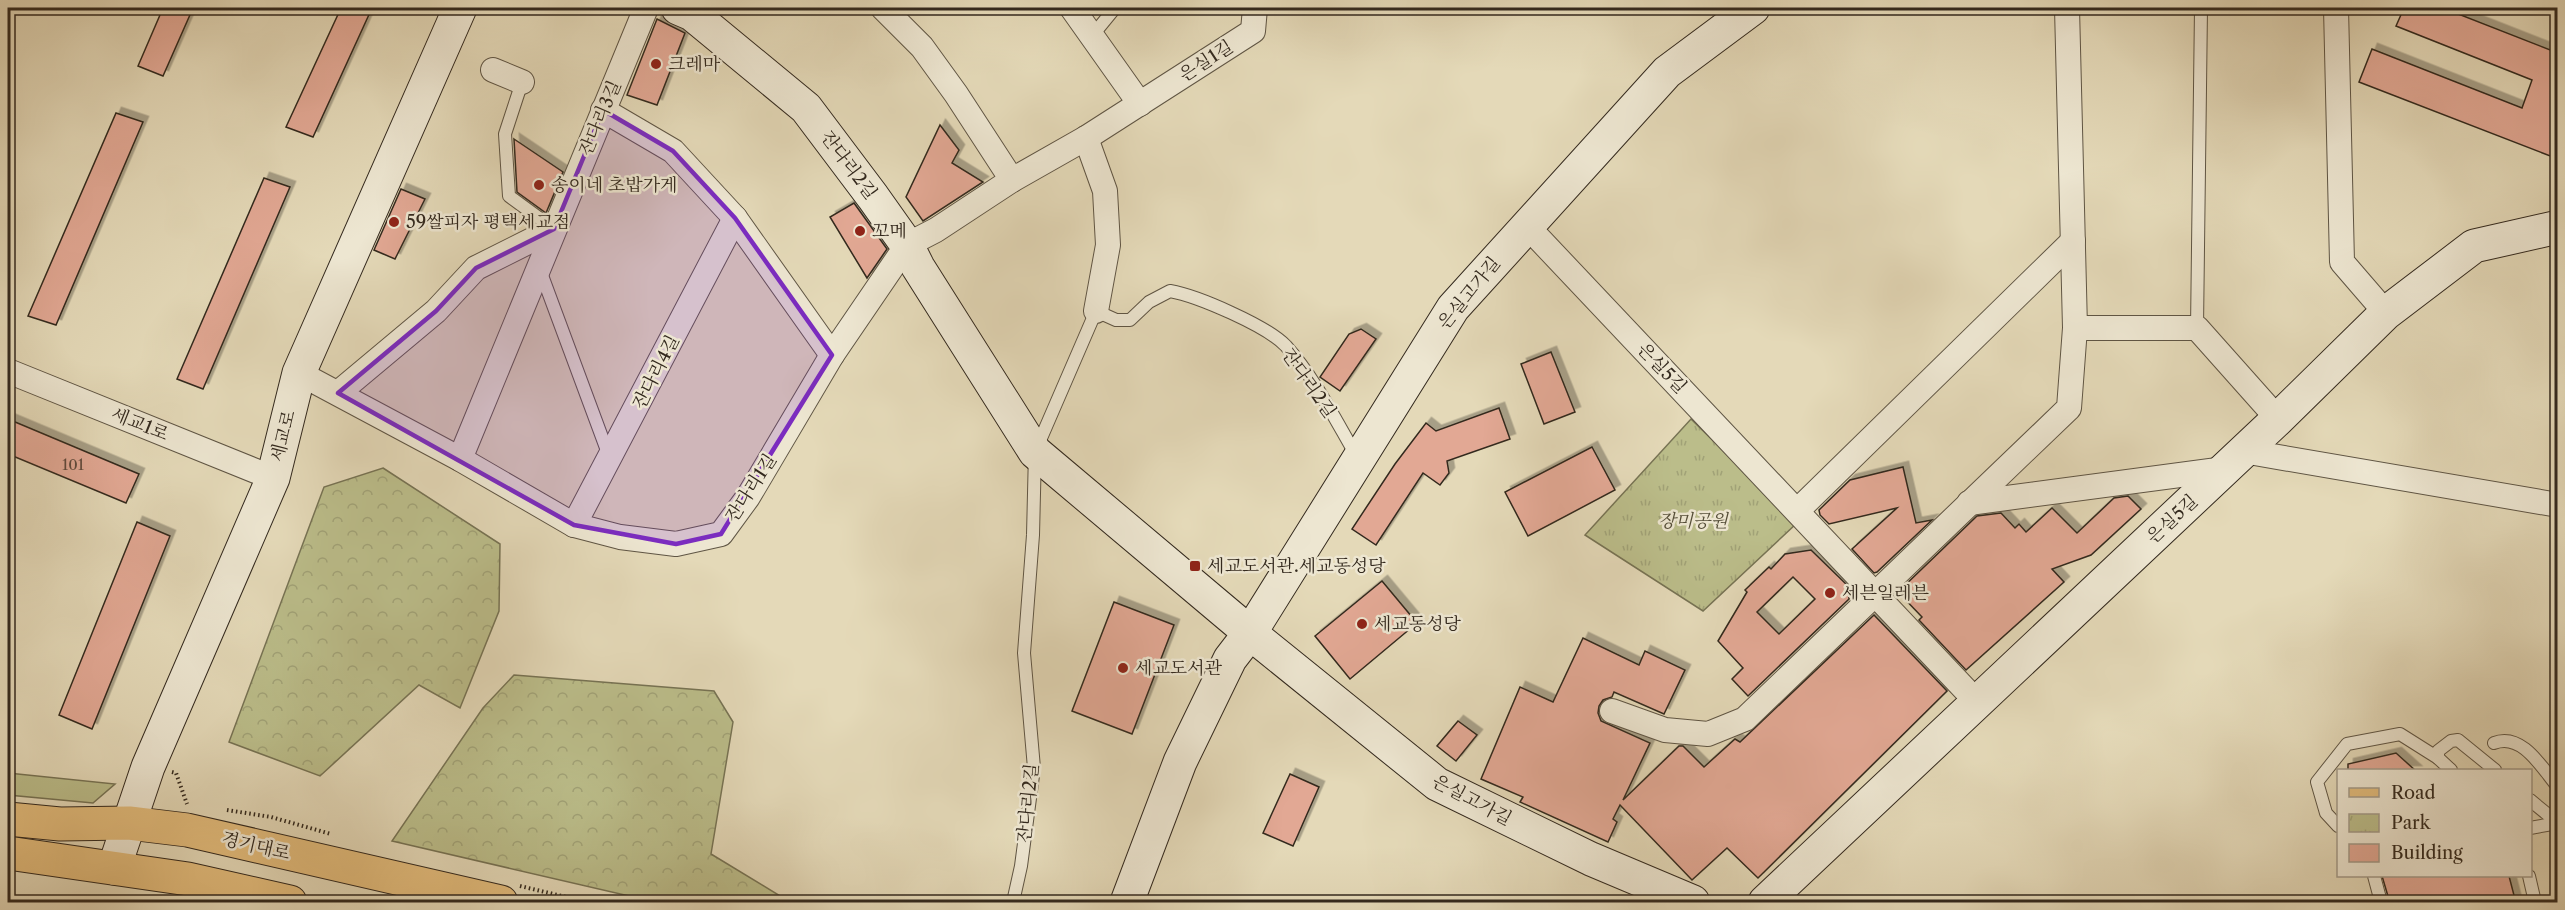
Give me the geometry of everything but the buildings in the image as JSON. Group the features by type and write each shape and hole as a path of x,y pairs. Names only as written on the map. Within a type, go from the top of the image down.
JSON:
{"main road":[{"name":"경기대로","path":"8,819 60,824 119,824 187,830 501,903"},
{"path":"8,854 188,879 290,903"}],"street":[{"name":"세교로","path":"119,824 261,482 299,373 460,8"},
{"name":"잔다리3길","path":"460,459 646,8"},
{"name":"잔다리2길","path":"678,8 692,14 806,108 907,245 918,267 1035,452 1250,633"},
{"path":"883,8 922,47 956,94 1012,180"},
{"path":"1072,8 1140,104"},
{"name":"은실1길","path":"1086,138 1253,31 1255,8"},
{"name":"은실고가길","path":"1127,903 1180,762 1230,659 1250,633 1453,308 1667,72 1754,8"},
{"path":"1612,711 1665,730 1708,734 1745,719 2069,408 2075,328 2067,8"},
{"path":"2336,8 2342,262 2386,314 2474,246 2558,227"},
{"path":"493,70 522,82"},
{"path":"603,110 673,152 735,218 832,355"},
{"name":"잔다리1길","path":"299,373 460,459 574,525 620,537 676,544 721,534 748,497 832,355 907,245 936,230 1012,180 1086,138"},
{"path":"1086,138 1105,191 1106,202 1108,245 1096,310"},
{"name":"잔다리4길","path":"574,525 735,218"},
{"name":"은실5길","path":"1527,226 1798,510 1977,702 2278,419 2386,314"},
{"path":"338,393 436,310 476,268 554,229"},
{"path":"1798,510 2073,241"},
{"path":"2075,328 2197,328 2278,419"},
{"name":"세교1로","path":"8,371 261,482"},
{"name":"세교1로","path":"8,388 261,482"},
{"path":"1969,503 2234,460 2558,505"},
{"name":"은실고가길","path":"1250,633 1437,784 1591,859 1692,903"},
{"path":"1765,903 1977,702"},
{"path":"106,867 119,824"}],"lane":[{"path":"1092,36 1115,8"},
{"path":"2197,328 2202,8"},
{"path":"522,82 504,134 509,196 554,229"},
{"path":"539,266 610,460"},
{"name":"잔다리2길","path":"1013,903 1021,866 1034,768 1024,653 1033,535 1035,452 1096,310 1116,321 1130,320 1149,302 1170,291 1189,294 1242,318 1285,345 1317,390 1358,458"},
{"path":"2337,825 2326,813 2316,782 2348,744 2400,734 2438,758 2449,769"},
{"path":"2438,758 2438,751 2451,741 2458,740 2493,769"},
{"path":"2494,743 2502,740 2519,745 2528,751 2558,787"},
{"path":"2532,802 2558,823"},
{"path":"2532,828 2558,823"},
{"path":"2374,877 2381,903"},
{"path":"2529,877 2535,903"}],"highlighted area":[{"path":"603,110 673,151 735,218 832,355 721,534 676,544 574,525 338,393 436,311 476,268 554,229"}],"green space":[{"name":"장미공원","path":"1691,419 1797,523 1703,611 1585,535"},
{"path":"383,468 500,544 499,611 460,708 419,685 320,776 229,742 324,487"},
{"path":"514,675 714,691 733,722 711,854 790,902 655,902 392,841 483,708"},
{"path":"8,773 115,784 93,803 8,795"}],"place":[{"name":"크레마","path":"656,64"},
{"name":"송이네 초밥가게","path":"539,185"},
{"name":"59쌀피자 평택세교점","path":"394,222"},
{"name":"꼬메","path":"860,231"},
{"name":"세교도서관.세교동성당","path":"1195,566"},
{"name":"세븐일레븐","path":"1830,593"},
{"name":"세교동성당","path":"1362,624"},
{"name":"세교도서관","path":"1123,668"}]}
